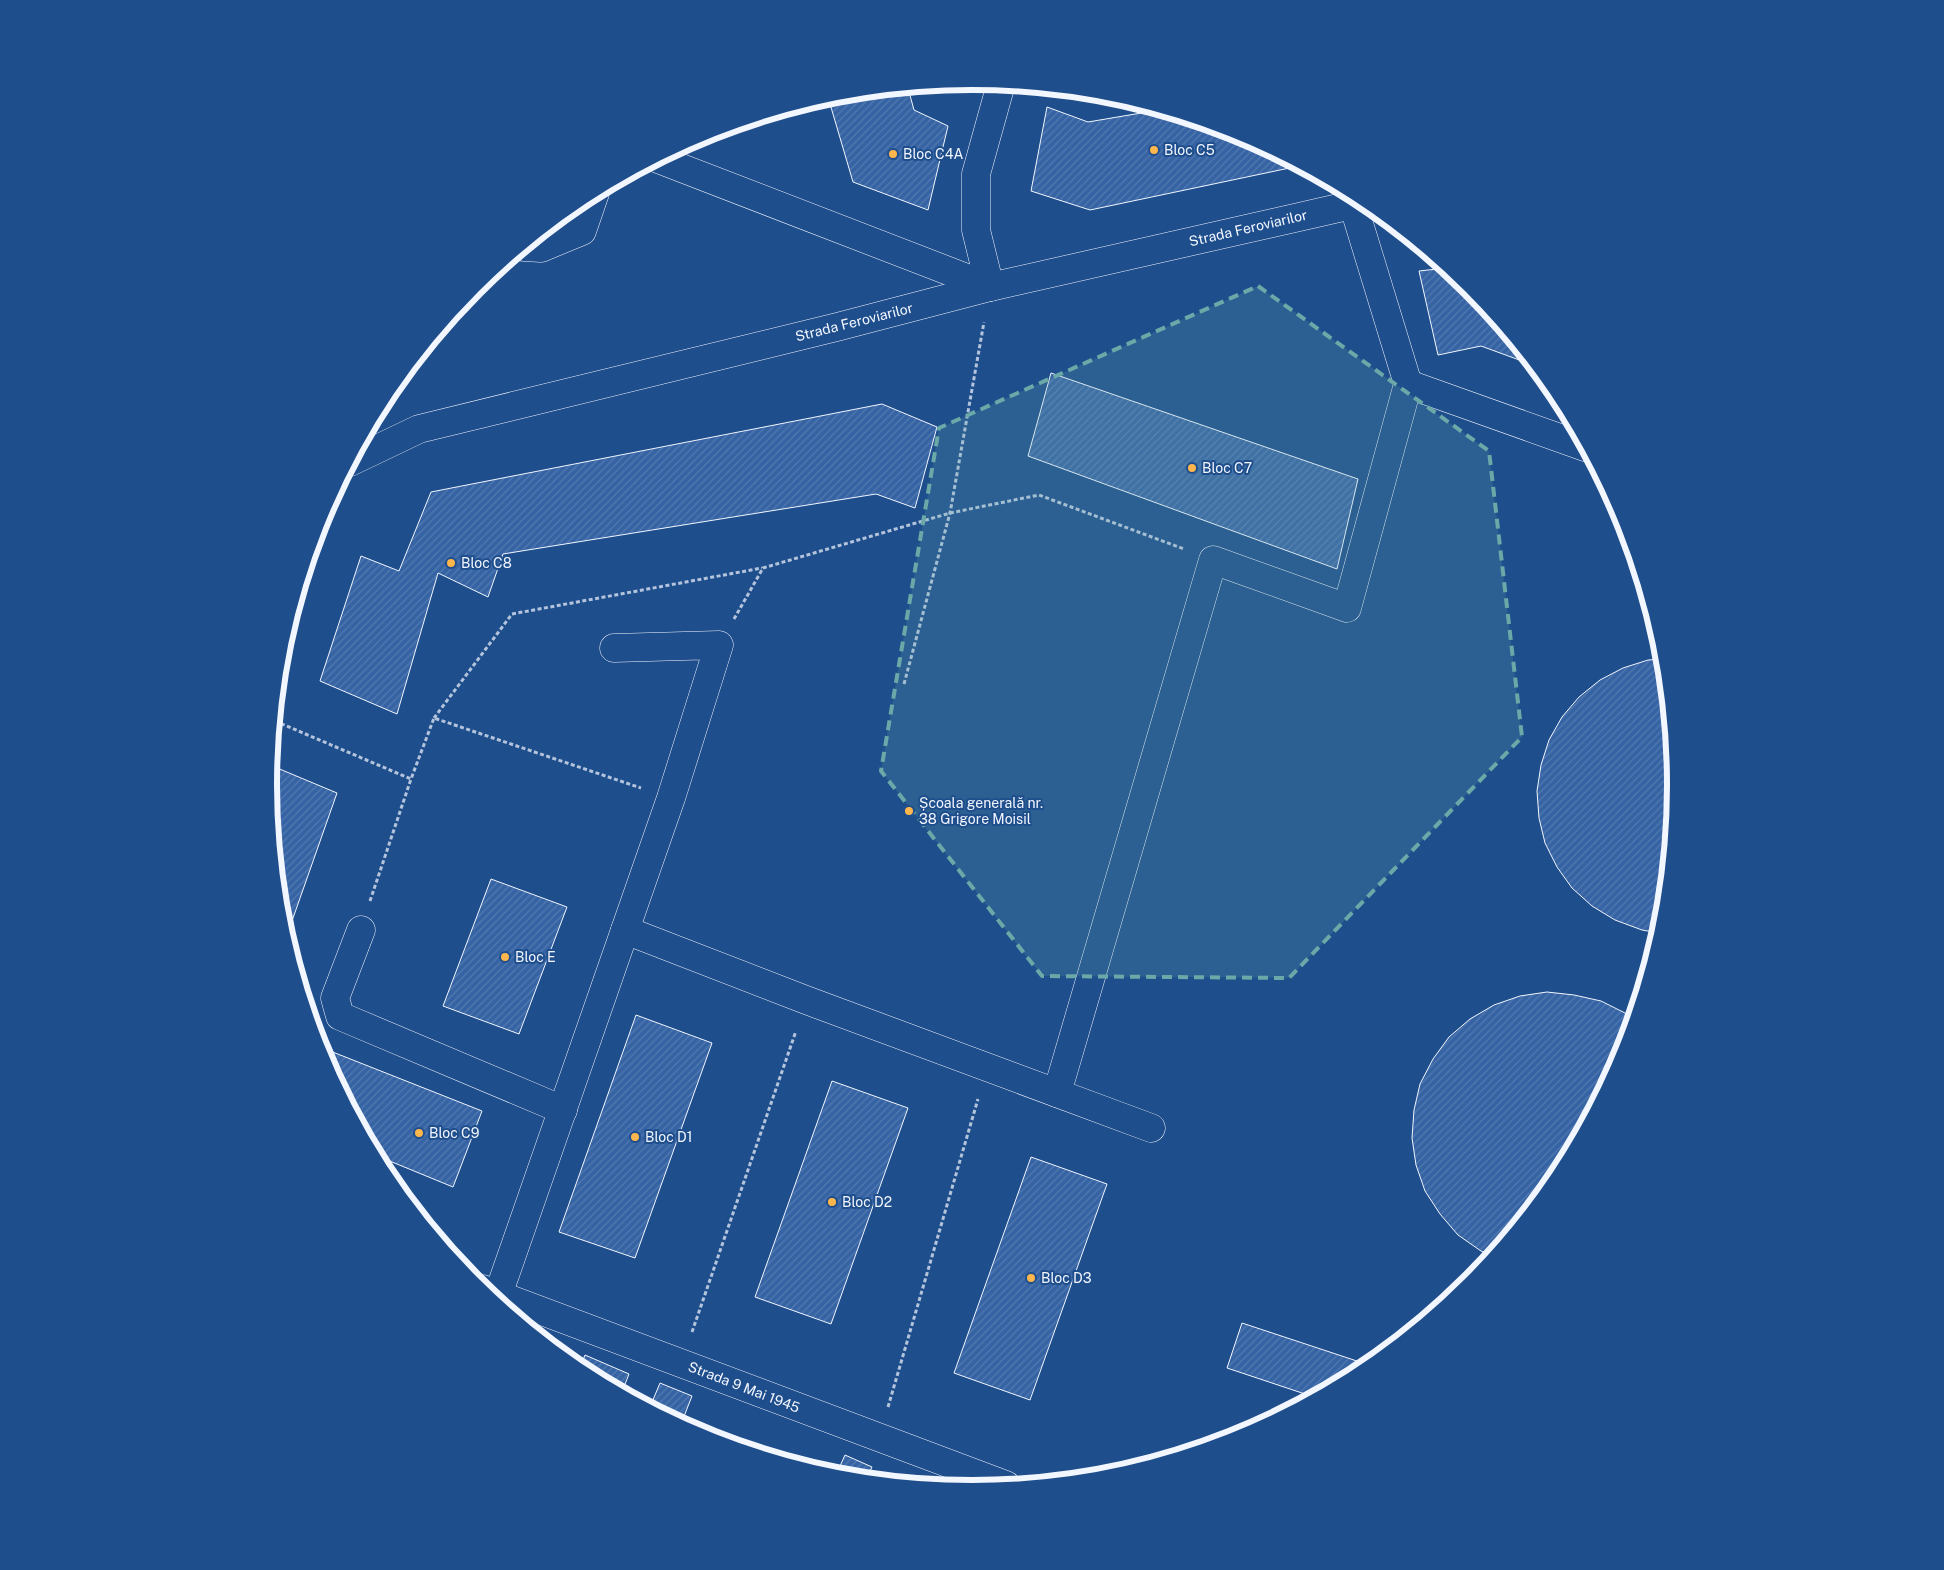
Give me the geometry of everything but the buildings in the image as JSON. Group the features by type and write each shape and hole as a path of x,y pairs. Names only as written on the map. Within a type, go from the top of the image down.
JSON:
{"street":[{"path":"990,287 976,230 976,174 999,91"},
{"path":"665,162 990,287"},
{"path":"532,247 541,248 582,231 590,204"},
{"name":"Strada Feroviarilor","path":"360,457 419,429 828,329 990,287 1354,204"},
{"path":"1057,1093 1213,560 1347,608 1408,384 1361,209"},
{"path":"1408,384 1577,444"},
{"path":"492,1287 563,1110 671,798 719,645 614,648"},
{"path":"361,930 335,998 340,1016 563,1110"},
{"path":"625,930 806,1000 1151,1128"},
{"name":"Strada 9 Mai 1945","path":"502,1297 989,1480"}],"path":[{"path":"904,684 950,513 990,287"},
{"path":"361,930 411,779 434,718 512,614 763,568 950,513 1039,495 1213,560"},
{"path":"719,645 763,568"},
{"path":"434,718 671,798"},
{"path":"280,723 411,779"},
{"path":"682,1364 806,1000"},
{"path":"879,1438 987,1067"}],"highlighted area":[{"path":"1258,286 1489,451 1522,737 1289,978 1042,976 881,771 939,428"}],"place":[{"name":"Bloc C5","path":"1154,150"},
{"name":"Bloc C4A","path":"893,154"},
{"name":"Bloc C7","path":"1192,468"},
{"name":"Bloc C8","path":"451,563"},
{"name":"Școala generală nr. 38 Grigore Moisil","path":"909,811"},
{"name":"Bloc E","path":"505,957"},
{"name":"Bloc C9","path":"419,1133"},
{"name":"Bloc D1","path":"635,1137"},
{"name":"Bloc D2","path":"832,1202"},
{"name":"Bloc D3","path":"1031,1278"}]}
